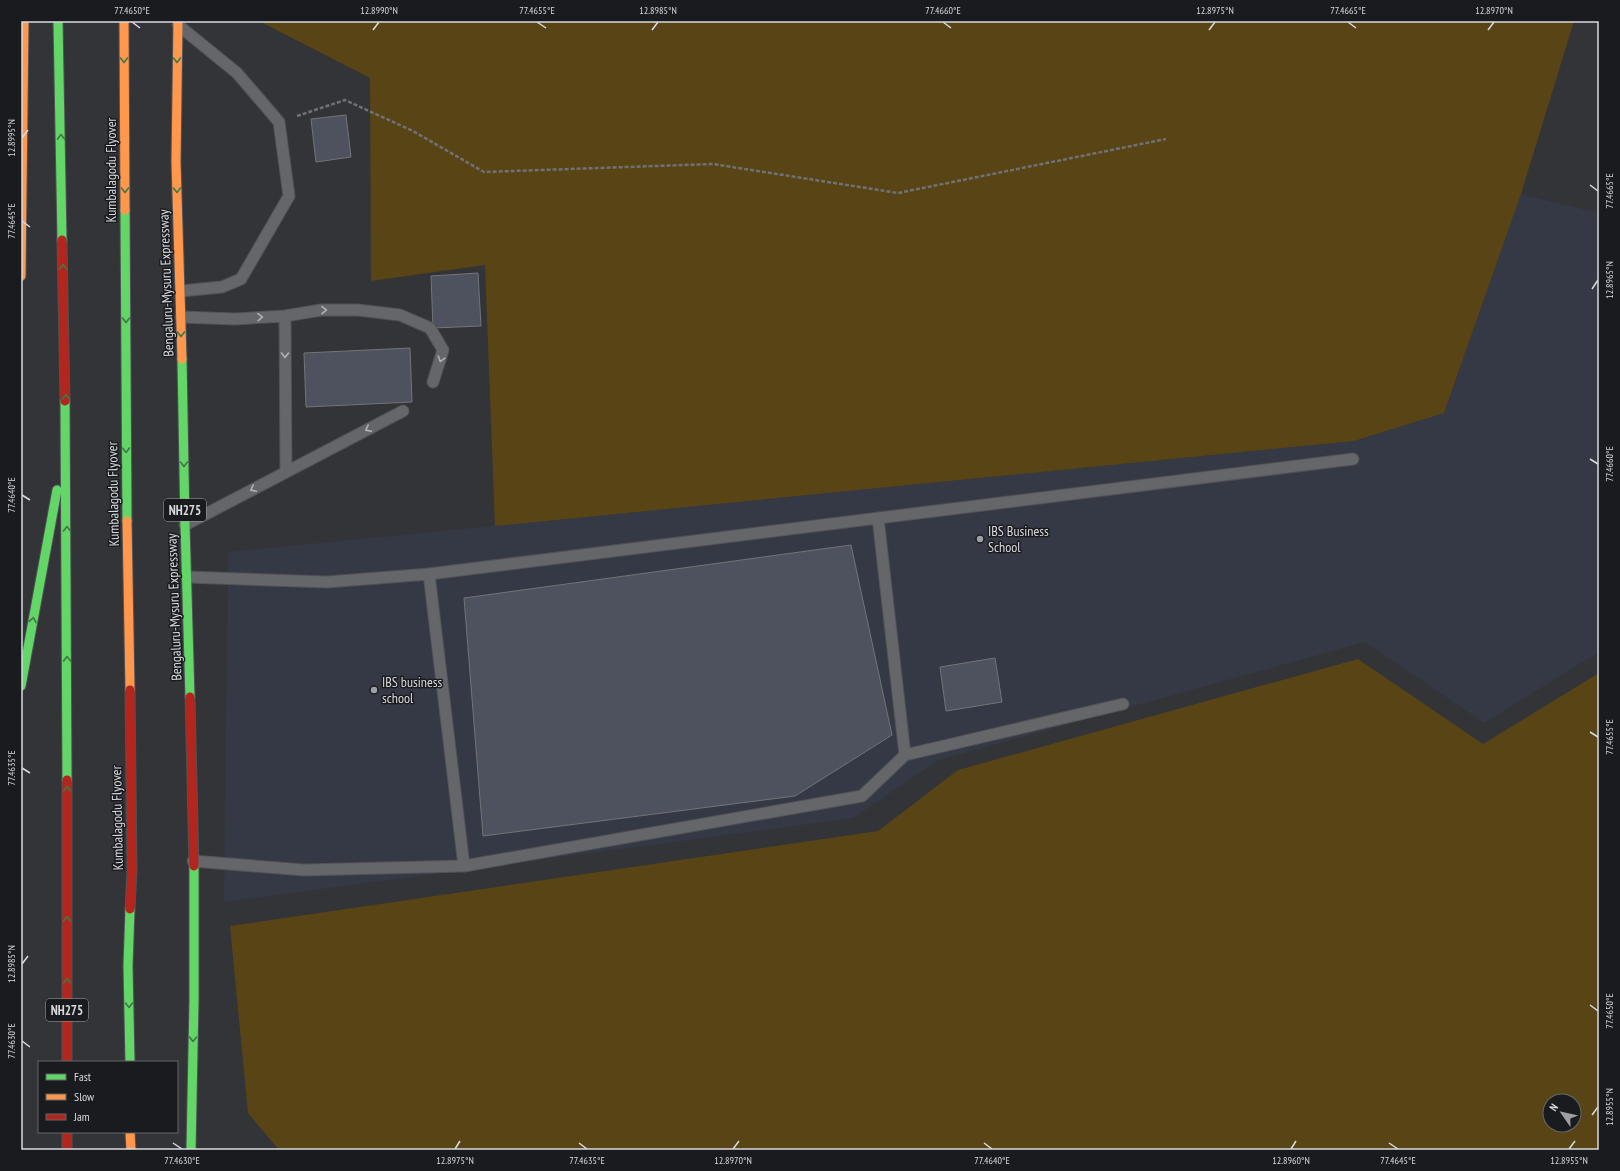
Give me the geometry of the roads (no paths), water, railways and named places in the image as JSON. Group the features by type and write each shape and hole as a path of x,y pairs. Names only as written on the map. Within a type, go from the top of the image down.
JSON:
{"highway":[{"path":"21,276 24,21"},
{"name":"NH275","path":"58,21 66,436 67,1061"},
{"name":"Kumbalagodu Flyover","path":"124,21 126,434 132,871 128,966 130,1061"},
{"name":"Bengaluru-Mysuru Expressway","path":"178,23 176,162 181,291 185,525 194,814 194,1000 191,1150"},
{"name":"NH275","path":"21,686 66,436"},
{"path":"67,1133 67,1150"},
{"path":"130,1133 131,1150"}],"lane":[{"path":"178,23 237,72 279,122 289,196 241,279 222,287 181,291"},
{"path":"181,317 235,319 285,316 321,310 358,310 400,316 430,328 443,350 433,382"},
{"path":"285,316 286,472"},
{"path":"185,525 403,411"},
{"path":"187,577 327,582 429,574 1353,459"},
{"path":"878,518 905,755"},
{"path":"429,574 464,866"},
{"path":"193,861 304,870 464,866 862,796 905,755 1123,704"}],"place":[{"name":"IBS Business School","path":"980,539"},
{"name":"IBS business school","path":"374,690"}]}
